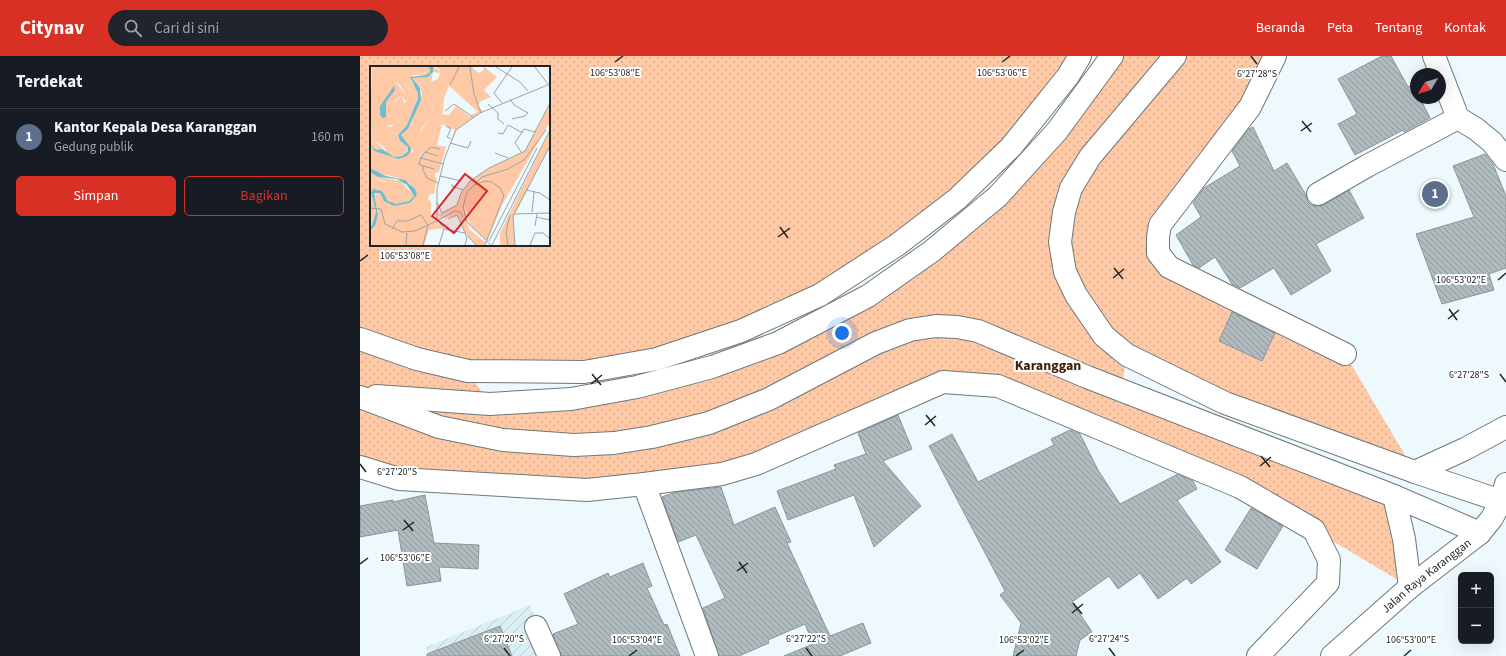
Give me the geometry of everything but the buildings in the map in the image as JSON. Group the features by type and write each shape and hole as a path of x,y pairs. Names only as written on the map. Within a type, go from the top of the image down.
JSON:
{"main road":[{"path":"360,339 417,359 468,371 584,372 657,359 742,331 820,295 898,245 957,199 1011,147 1068,76 1080,56"},
{"path":"360,396 490,404 570,399 637,387 712,367 778,343 868,296 932,251 998,196 1057,131 1112,56"},
{"path":"1175,56 1090,157 1071,188 1064,212 1060,242 1065,272 1076,295 1104,336 1127,355 1225,403 1415,472 1504,493"},
{"path":"1275,56 1250,107 1160,225 1158,253 1169,267 1345,354"},
{"path":"1434,56 1458,118 1476,129 1492,142 1506,160"},
{"path":"1318,194 1367,166 1458,118"},
{"path":"360,396 439,427 503,440 574,445 614,443 652,437 708,423 769,399 876,343 910,330 936,326 957,327 978,330 1087,377 1394,496 1480,534"},
{"path":"360,468 399,478 587,490 722,474 756,464 943,382 998,386 1240,487 1314,530 1329,560 1328,583 1258,656"},
{"path":"1415,472 1465,449 1506,427"},
{"path":"644,484 707,656"},
{"name":"Jalan Raya Karanggan","path":"1332,656 1410,587 1480,534 1492,518 1504,493"},
{"path":"1394,496 1404,539 1410,587"},
{"path":"536,627 549,656"}],"shaded area":[{"path":"360,56 1080,56 957,199 741,331 657,359 468,372 490,404 637,387 868,296 998,196 1112,56 1275,56 1203,168 1158,253 1345,354 1415,472 1127,356 1121,390 1394,496 1410,587 1314,530 996,386 943,382 756,464 587,490 360,467"},
{"path":"530,605 552,656 512,656 500,626 442,648 429,656 426,647"}],"place":[{"name":"Kantor Kepala Desa Karanggan","path":"1435,194"}],"district":[{"name":"Karanggan","path":"1048,365"}]}
